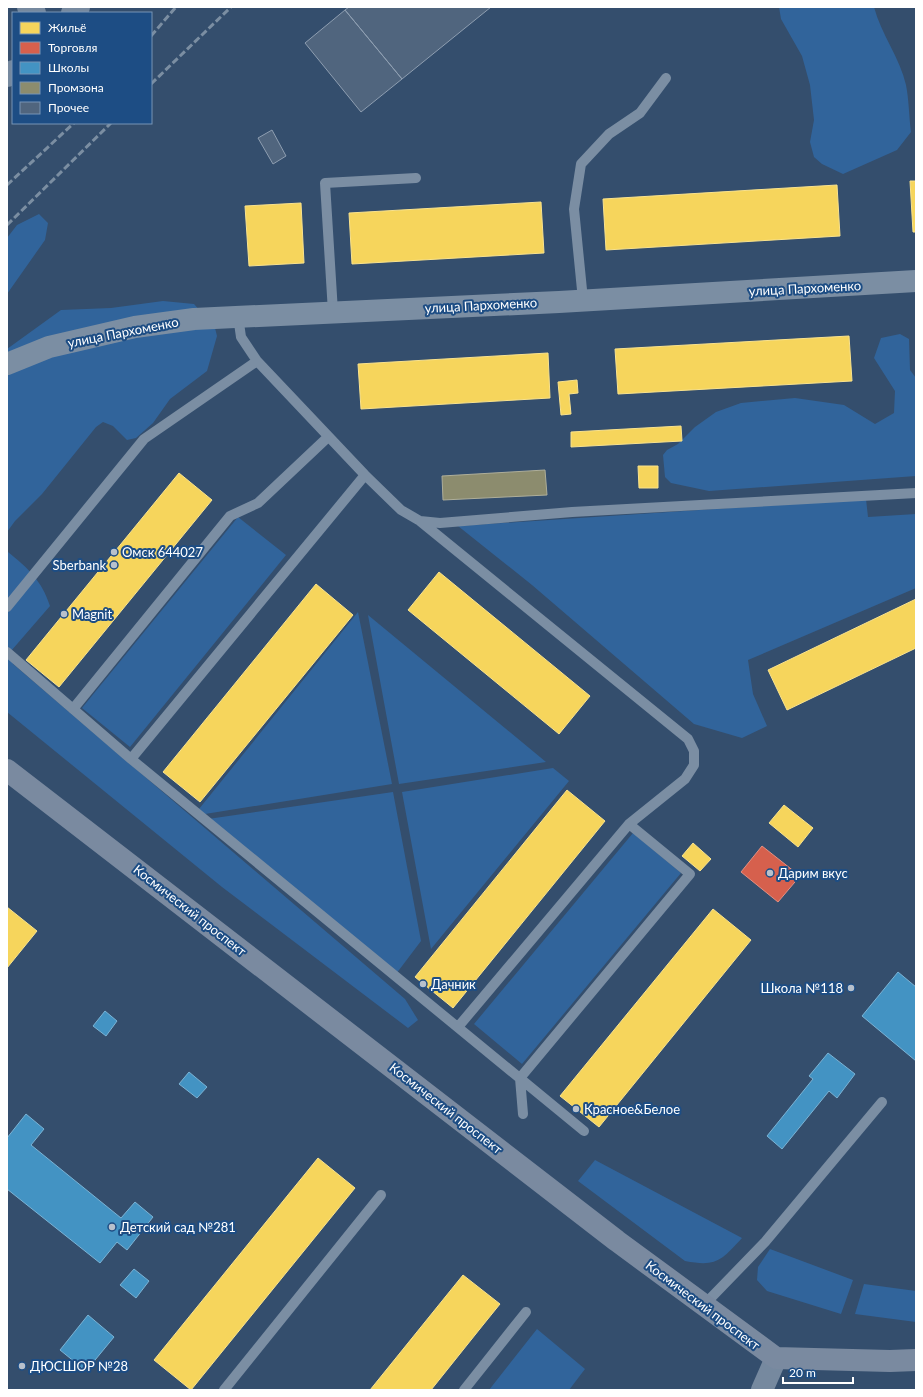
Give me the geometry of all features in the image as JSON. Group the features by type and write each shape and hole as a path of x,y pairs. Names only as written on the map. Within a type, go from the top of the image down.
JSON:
{"main road":[{"name":"Космический проспект","path":"7,770 703,1306 776,1358"},
{"path":"762,1390 776,1358 890,1361 916,1360"}],"street":[{"name":"улица Пархоменко","path":"7,364 49,347 135,327 238,316 583,300 916,281"}],"lane":[{"path":"583,300 574,210 581,164 609,134 640,113 666,78"},
{"path":"333,312 325,183 416,178"},
{"path":"238,316 241,337 257,361 328,437 401,510 420,521 688,739 694,751 694,765 685,779 629,824 458,1028"},
{"path":"7,607 144,439 257,361"},
{"path":"73,709 230,516 258,502 328,437"},
{"path":"131,759 365,475"},
{"path":"420,521 440,522 572,512 916,493"},
{"path":"7,652 131,759 584,1131"},
{"path":"523,1114 520,1078 690,874 629,824"},
{"path":"703,1306 766,1242 882,1102"},
{"path":"224,1390 381,1195"},
{"path":"464,1390 526,1312"}],"shaded area":[{"path":"779,7 874,7 881,27 903,75 907,91 911,132 897,150 843,174 822,164 814,157 810,142 814,120 810,85 802,56 781,19"},
{"path":"39,214 48,223 45,240 7,294 7,238 17,225"},
{"path":"163,301 194,304 215,328 217,336 207,371 170,399 153,423 136,438 127,440 113,426 103,422 96,427 42,494 15,521 7,532 7,349 61,310 111,308"},
{"path":"900,334 909,339 910,370 916,378 916,476 709,491 671,483 665,477 663,455 667,450 678,444 695,427 716,412 741,403 795,398 844,405 875,424 894,413 895,391 874,358 881,338"},
{"path":"866,499 868,517 916,514 916,588 748,660 753,694 767,726 742,738 694,724 532,585 458,526"},
{"path":"238,517 286,555 130,747 82,708"},
{"path":"7,548 8,552 34,576 43,589 50,606 11,651 13,664 405,999 418,1020 408,1028 222,887 7,712"},
{"path":"358,612 392,784 205,814 199,809"},
{"path":"368,615 546,762 399,784"},
{"path":"553,768 569,781 431,949 402,792"},
{"path":"393,792 421,941 396,974 208,819"},
{"path":"633,833 681,873 522,1064 474,1024"},
{"path":"595,1160 742,1238 729,1252 717,1260 704,1263 685,1261 578,1181"},
{"path":"770,1249 853,1280 841,1314 767,1291 757,1280 758,1267"},
{"path":"864,1284 916,1291 916,1322 855,1314"},
{"path":"537,1329 585,1369 569,1390 489,1390"}],"building: Жильё":[{"path":"910,181 916,181 916,232 913,232"},
{"path":"837,185 840,236 606,250 603,199"},
{"path":"541,202 544,253 352,264 349,213"},
{"path":"301,203 304,263 249,266 245,206"},
{"path":"849,336 852,381 618,394 615,349"},
{"path":"548,353 550,398 361,409 358,364"},
{"path":"577,380 578,393 569,394 571,414 561,415 558,382"},
{"path":"681,426 682,441 571,447 571,432"},
{"path":"638,466 658,466 658,488 639,488"},
{"path":"179,473 212,500 59,687 26,660"},
{"path":"439,572 590,696 559,734 408,610"},
{"path":"316,584 353,615 200,802 163,772"},
{"path":"916,599 916,648 787,710 768,670"},
{"path":"567,790 605,821 453,1008 415,977"},
{"path":"784,805 813,828 798,847 769,823"},
{"path":"693,843 711,859 700,871 682,856"},
{"path":"7,907 37,931 7,968"},
{"path":"713,909 751,940 599,1127 560,1096"},
{"path":"318,1158 355,1188 191,1390 154,1360"},
{"path":"463,1275 500,1304 431,1390 370,1390"}],"building: Торговля":[{"path":"762,846 800,876 778,902 741,872"}],"building: Школы":[{"path":"898,972 916,987 916,1061 862,1016"},
{"path":"105,1011 117,1021 106,1036 93,1026"},
{"path":"828,1053 855,1074 837,1098 829,1091 782,1149 767,1136 813,1079 809,1076"},
{"path":"189,1072 207,1087 197,1098 179,1084"},
{"path":"26,1114 44,1129 31,1145 121,1218 135,1202 153,1217 127,1250 117,1242 100,1263 7,1189 7,1138"},
{"path":"134,1269 149,1281 136,1298 120,1285"},
{"path":"88,1315 114,1337 86,1371 60,1350"}],"building: Промзона":[{"path":"545,470 547,495 443,500 442,476"}],"building: Прочее":[{"path":"349,7 491,7 402,79 345,10"},
{"path":"345,10 402,79 361,112 305,43"},
{"path":"272,130 286,156 273,164 258,138"}],"railway":[{"path":"152,35 176,7"},
{"path":"152,83 231,7"},
{"path":"7,185 73,124"},
{"path":"7,225 110,124"}],"place":[{"name":"Омск 644027","path":"114,552"},
{"name":"Sberbank","path":"114,565"},
{"name":"Magnit","path":"64,614"},
{"name":"Дарим вкус","path":"770,873"},
{"name":"Дачник","path":"423,984"},
{"name":"Школа №118","path":"851,988"},
{"name":"Красное&Белое","path":"576,1109"},
{"name":"Детский сад №281","path":"112,1227"},
{"name":"ДЮСШОР №28","path":"22,1366"}]}
